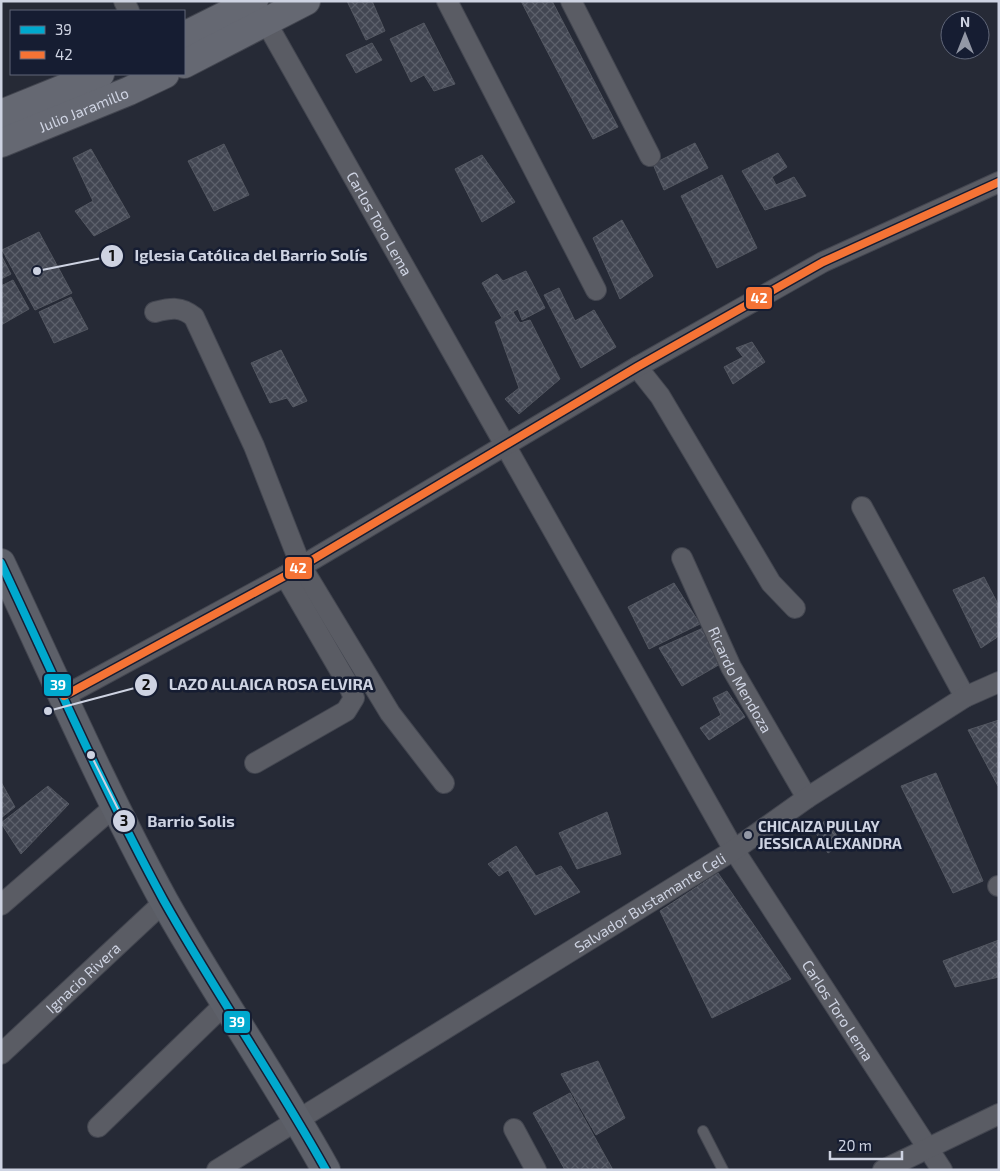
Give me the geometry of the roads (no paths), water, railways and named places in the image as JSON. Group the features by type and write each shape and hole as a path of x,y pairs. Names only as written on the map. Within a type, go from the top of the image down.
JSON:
{"main road":[{"path":"185,36 257,9 306,1"},
{"path":"185,63 257,9"},
{"name":"Julio Jaramillo","path":"1,114 98,75"},
{"name":"Julio Jaramillo","path":"1,143 129,91 163,75"}],"street":[{"path":"447,1 596,290"},
{"path":"571,1 650,156"},
{"name":"Carlos Toro Lema","path":"257,9 734,850 930,1148 942,1170"},
{"path":"64,696 293,571 637,367 823,262 999,182"},
{"path":"155,312 175,308 186,310 194,317 254,446 293,571 354,698 346,710 255,763"},
{"path":"637,367 660,396 771,583 795,608"},
{"path":"862,507 965,697"},
{"name":"Ricardo Mendoza","path":"682,558 731,667 807,798"},
{"path":"1,563 115,806 164,902 299,1121 326,1170"},
{"path":"293,571 390,712 444,783"},
{"name":"Salvador Bustamante Celi","path":"218,1170 734,850 807,798 965,697 999,682"},
{"path":"1,905 115,806"},
{"name":"Ignacio Rivera","path":"1,1054 164,902"},
{"path":"98,1127 226,1003"},
{"path":"883,1170 999,1114"},
{"path":"514,1129 536,1170"}],"lane":[{"path":"703,1131 723,1170"}],"place":[{"name":"Iglesia Católica del Barrio Solís","path":"37,271"},
{"name":"LAZO ALLAICA ROSA ELVIRA","path":"48,711"},
{"name":"Barrio Solis","path":"91,755"},
{"name":"CHICAIZA PULLAY JESSICA ALEXANDRA","path":"748,835"}]}
